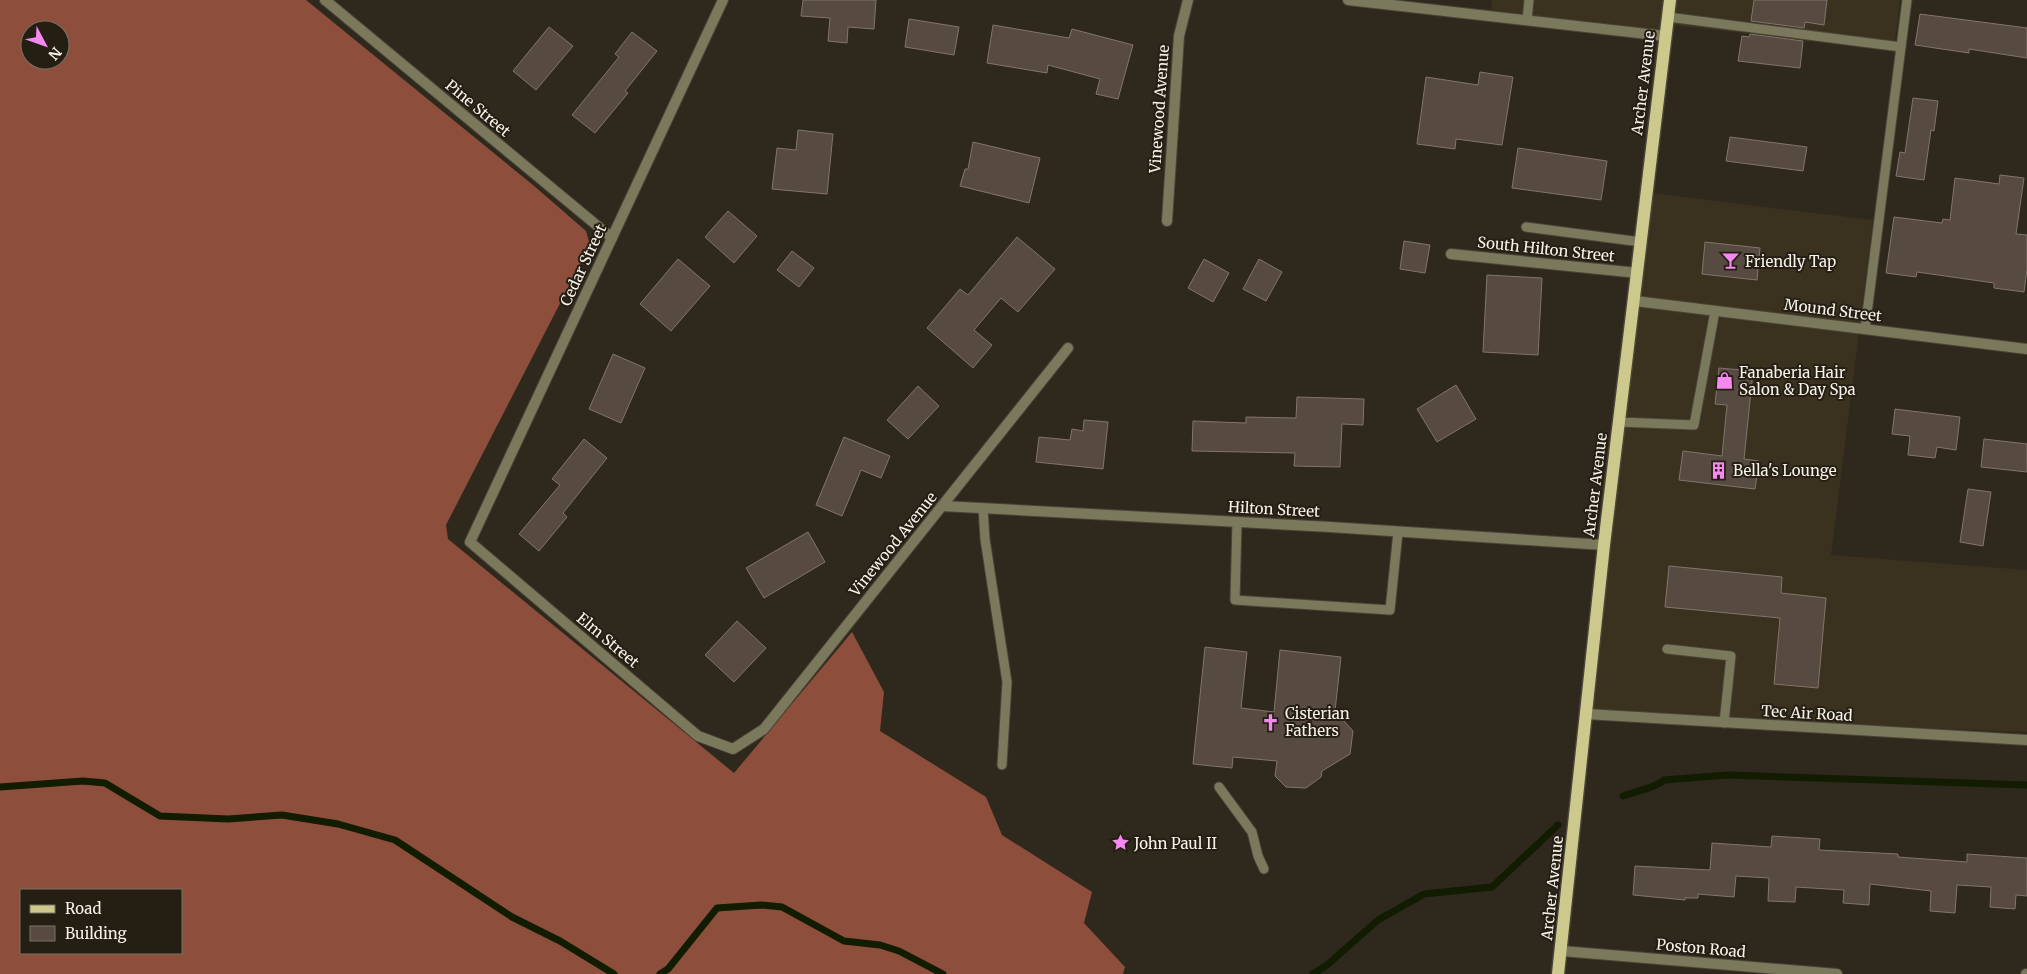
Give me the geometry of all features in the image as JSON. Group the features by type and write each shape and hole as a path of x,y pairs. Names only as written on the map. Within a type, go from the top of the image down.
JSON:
{"main road":[{"name":"Archer Avenue","path":"1558,974 1604,545 1670,0"}],"street":[{"name":"Pine Street","path":"325,0 612,238"},
{"name":"Cedar Street","path":"470,542 723,0"},
{"name":"Vinewood Avenue","path":"1167,221 1179,36 1188,0"},
{"path":"1348,0 1665,36"},
{"name":"South Hilton Street","path":"1451,254 1638,273"},
{"name":"Mound Street","path":"1635,301 2027,349"},
{"name":"Vinewood Avenue","path":"733,749 764,729 1068,348"},
{"name":"Hilton Street","path":"942,506 1604,545"},
{"name":"Elm Street","path":"470,542 698,736 733,749"},
{"name":"Tec Air Road","path":"1586,714 2027,740"},
{"name":"Poston Road","path":"1562,950 1771,972 1837,974"}],"lane":[{"path":"1527,20 1529,0"},
{"path":"1865,329 1907,0"},
{"path":"1668,17 1901,47"},
{"path":"1526,227 1641,242"},
{"path":"1619,422 1694,425 1715,311"},
{"path":"983,508 985,539 1007,682 1002,765"},
{"path":"1237,522 1235,600 1390,610 1398,532"},
{"path":"1667,649 1732,656 1724,723"},
{"path":"1219,787 1252,832 1258,856 1264,869"}],"shaded area":[{"path":"0,0 306,0 533,185 586,231 590,245 446,525 448,539 734,773 852,632 884,692 880,731 986,797 1002,835 1092,892 1084,923 1125,967 1123,974 0,974"},
{"path":"1492,0 1900,0 1894,50 1672,25 1656,31 1491,10"},
{"path":"1651,193 1873,220 1831,555 2027,570 2027,732 1592,715"}],"building":[{"path":"803,0 876,0 874,29 848,27 847,43 828,41 830,18 801,16"},
{"path":"1754,0 1827,0 1824,25 1805,22 1804,28 1751,21"},
{"path":"1920,14 2027,28 2027,58 1969,49 1969,53 1915,45"},
{"path":"909,19 959,27 954,55 905,47"},
{"path":"993,25 1069,38 1072,29 1133,45 1118,99 1096,94 1100,79 1048,65 1047,73 987,63"},
{"path":"549,27 573,46 536,90 513,71"},
{"path":"632,32 657,51 625,91 628,93 595,133 572,115 619,57 615,54"},
{"path":"1750,34 1803,41 1800,68 1738,61 1742,36 1749,37"},
{"path":"1480,72 1513,77 1502,145 1456,139 1455,149 1417,144 1426,77 1478,85"},
{"path":"1913,98 1938,101 1934,131 1931,130 1924,180 1896,176 1900,152 1905,153"},
{"path":"798,130 833,134 827,194 772,189 777,148 796,150"},
{"path":"1730,137 1807,147 1803,171 1726,161"},
{"path":"973,142 1040,158 1029,203 960,186 965,169 968,169"},
{"path":"1518,148 1607,161 1601,200 1512,188"},
{"path":"2000,175 2024,178 2016,234 2027,235 2027,269 2024,292 1994,288 1994,283 1917,272 1916,277 1886,273 1894,217 1942,223 1943,219 1950,220 1955,178 1999,184"},
{"path":"728,211 757,236 734,263 705,237"},
{"path":"1017,237 1055,269 1018,312 1001,298 974,330 992,345 973,368 927,328 960,289 968,295"},
{"path":"1404,241 1430,245 1425,273 1400,269"},
{"name":"Friendly Tap","path":"1705,242 1760,248 1757,280 1702,274"},
{"path":"792,251 814,268 799,287 777,270"},
{"path":"678,259 710,286 671,331 640,304"},
{"path":"1204,259 1229,273 1213,302 1188,288"},
{"path":"1259,259 1282,272 1266,301 1243,289"},
{"path":"1487,275 1542,278 1538,355 1483,352"},
{"path":"613,354 645,368 621,423 589,409"},
{"path":"1719,368 1753,371 1744,459 1759,461 1755,489 1679,480 1683,451 1722,456 1727,405 1715,404"},
{"path":"1456,385 1476,419 1437,442 1417,409"},
{"path":"918,386 939,406 908,439 887,420"},
{"path":"1297,397 1364,399 1363,425 1342,424 1340,467 1294,466 1295,453 1192,451 1193,421 1246,423 1246,417 1296,418"},
{"path":"1895,409 1960,417 1956,450 1937,447 1935,458 1908,455 1910,436 1892,434"},
{"path":"1084,420 1108,422 1103,469 1036,462 1039,437 1070,440 1072,429 1083,431"},
{"path":"844,437 890,456 881,478 861,470 842,516 816,505"},
{"path":"584,439 607,458 563,513 567,517 539,551 519,534 560,485 552,479"},
{"path":"1984,439 2027,444 2027,472 1981,467"},
{"path":"1968,489 1991,492 1983,546 1960,542"},
{"path":"808,532 825,562 764,598 746,568"},
{"path":"1669,566 1782,577 1781,593 1826,598 1818,688 1774,684 1780,618 1665,607"},
{"path":"737,621 766,648 734,682 705,655"},
{"name":"Cisterian Fathers","path":"1205,647 1247,652 1241,708 1274,712 1280,650 1341,657 1335,711 1353,731 1350,754 1322,771 1321,777 1306,788 1286,787 1275,776 1277,761 1233,757 1232,768 1193,764"},
{"path":"1772,836 1820,839 1819,850 1898,854 1898,857 1967,862 1967,854 2027,858 2027,896 2016,895 2015,909 1990,907 1991,887 1957,885 1955,913 1930,911 1931,891 1870,884 1869,905 1843,903 1844,890 1796,887 1795,902 1768,901 1769,878 1736,876 1734,897 1698,894 1698,898 1685,898 1685,900 1633,895 1635,866 1710,870 1712,843 1771,847"}],"waterway":[{"path":"1623,796 1651,787 1664,780 1728,775 2027,785"},
{"path":"0,787 83,781 105,783 160,816 228,819 282,815 338,824 395,840 512,917 560,941 614,974"},
{"path":"1313,974 1327,965 1378,920 1424,894 1492,887 1558,825"},
{"path":"660,974 668,969 717,908 761,905 782,907 844,941 880,945 899,951 943,974"}],"place":[{"name":"Friendly Tap","path":"1731,261"},
{"name":"Fanaberia Hair Salon & Day Spa","path":"1725,381"},
{"name":"Bella's Lounge","path":"1719,470"},
{"name":"Cisterian Fathers","path":"1271,722"},
{"name":"John Paul II","path":"1120,843"}]}
